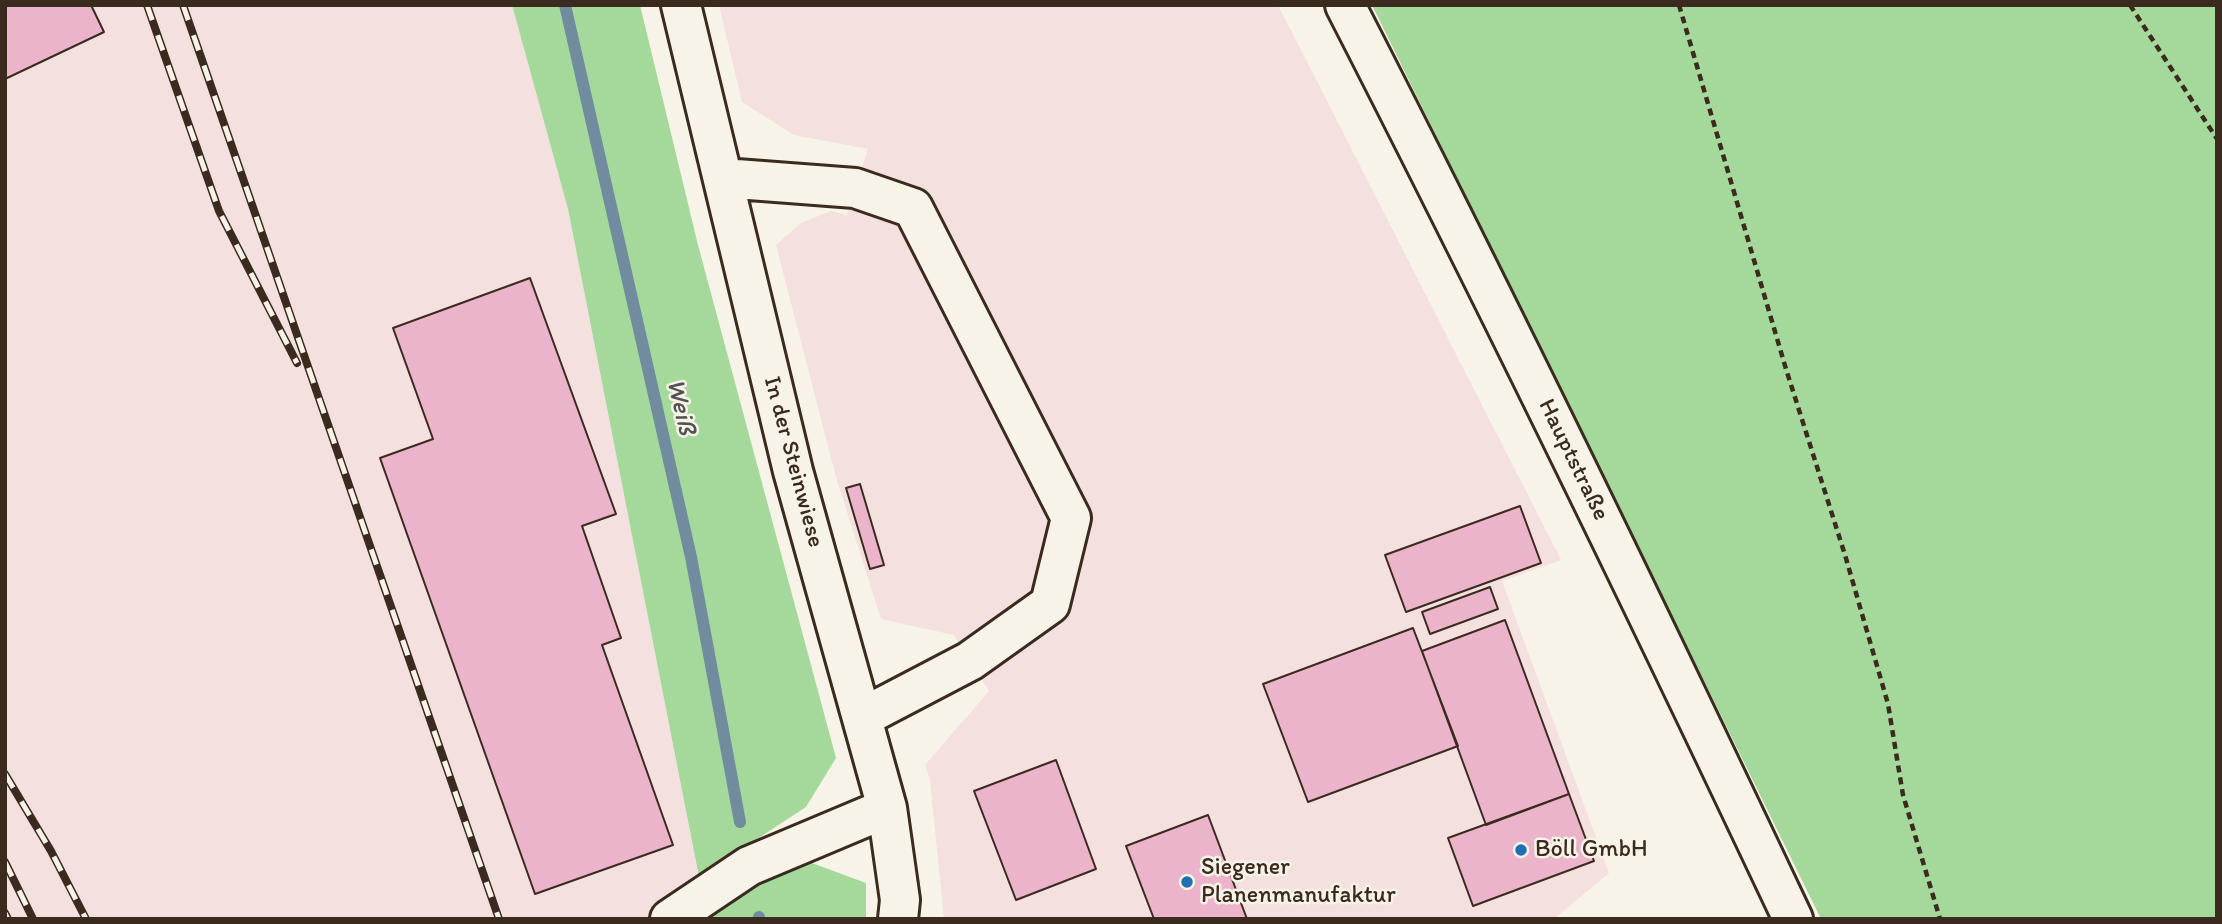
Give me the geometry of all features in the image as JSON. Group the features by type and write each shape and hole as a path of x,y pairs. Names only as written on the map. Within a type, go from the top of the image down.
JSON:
{"main road":[{"name":"In der Steinwiese","path":"681,5 793,471 887,808 900,900 898,919"},
{"name":"Hauptstraße","path":"1345,5 1448,206 1663,644 1793,919"},
{"path":"723,177 855,188 913,208 1071,518 1050,604 970,661 863,717"},
{"path":"670,919 750,866 887,808"}],"path":[{"path":"1679,5 1786,369 1849,567 1888,704 1903,795 1940,919"},
{"path":"2130,5 2217,139"}],"shaded area":[{"path":"5,5 512,5 568,209 699,877 648,919 5,919"},
{"path":"719,5 1278,5 1561,560 1502,581 1609,873 1554,919 944,919 930,780 925,765 989,691 954,635 881,619 836,477 776,245 801,223 831,211 847,215 868,149 794,135 742,102"}],"green space":[{"path":"512,5 640,5 698,245 836,758 806,807 699,877 568,209"},
{"path":"1372,5 2217,5 2217,919 1821,919"},
{"path":"801,859 866,883 866,919 706,919"}],"building":[{"path":"5,5 91,5 104,32 5,79"},
{"path":"530,278 616,514 582,526 621,638 602,645 673,845 535,894 380,458 433,439 393,328"},
{"path":"860,484 884,565 870,569 846,488"},
{"path":"1520,506 1541,563 1406,612 1385,555"},
{"path":"1490,587 1498,609 1430,634 1422,612"},
{"path":"1505,620 1569,794 1486,825 1422,651"},
{"path":"1413,628 1458,746 1308,802 1263,684"},
{"path":"1056,760 1096,869 1016,900 974,791"},
{"name":"Böll GmbH","path":"1569,794 1594,861 1473,906 1448,838"},
{"name":"Siegener Planenmanufaktur","path":"1208,815 1247,919 1154,919 1126,846"}],"waterway":[{"name":"Weiß","path":"565,5 691,557 740,822"}],"railway":[{"path":"147,5 219,211 297,363"},
{"path":"183,5 499,919"},
{"path":"5,774 51,851 86,919"},
{"path":"5,862 33,919"},
{"path":"5,913 8,919"}],"place":[{"name":"Böll GmbH","path":"1521,850"},
{"name":"Siegener Planenmanufaktur","path":"1187,882"}]}
